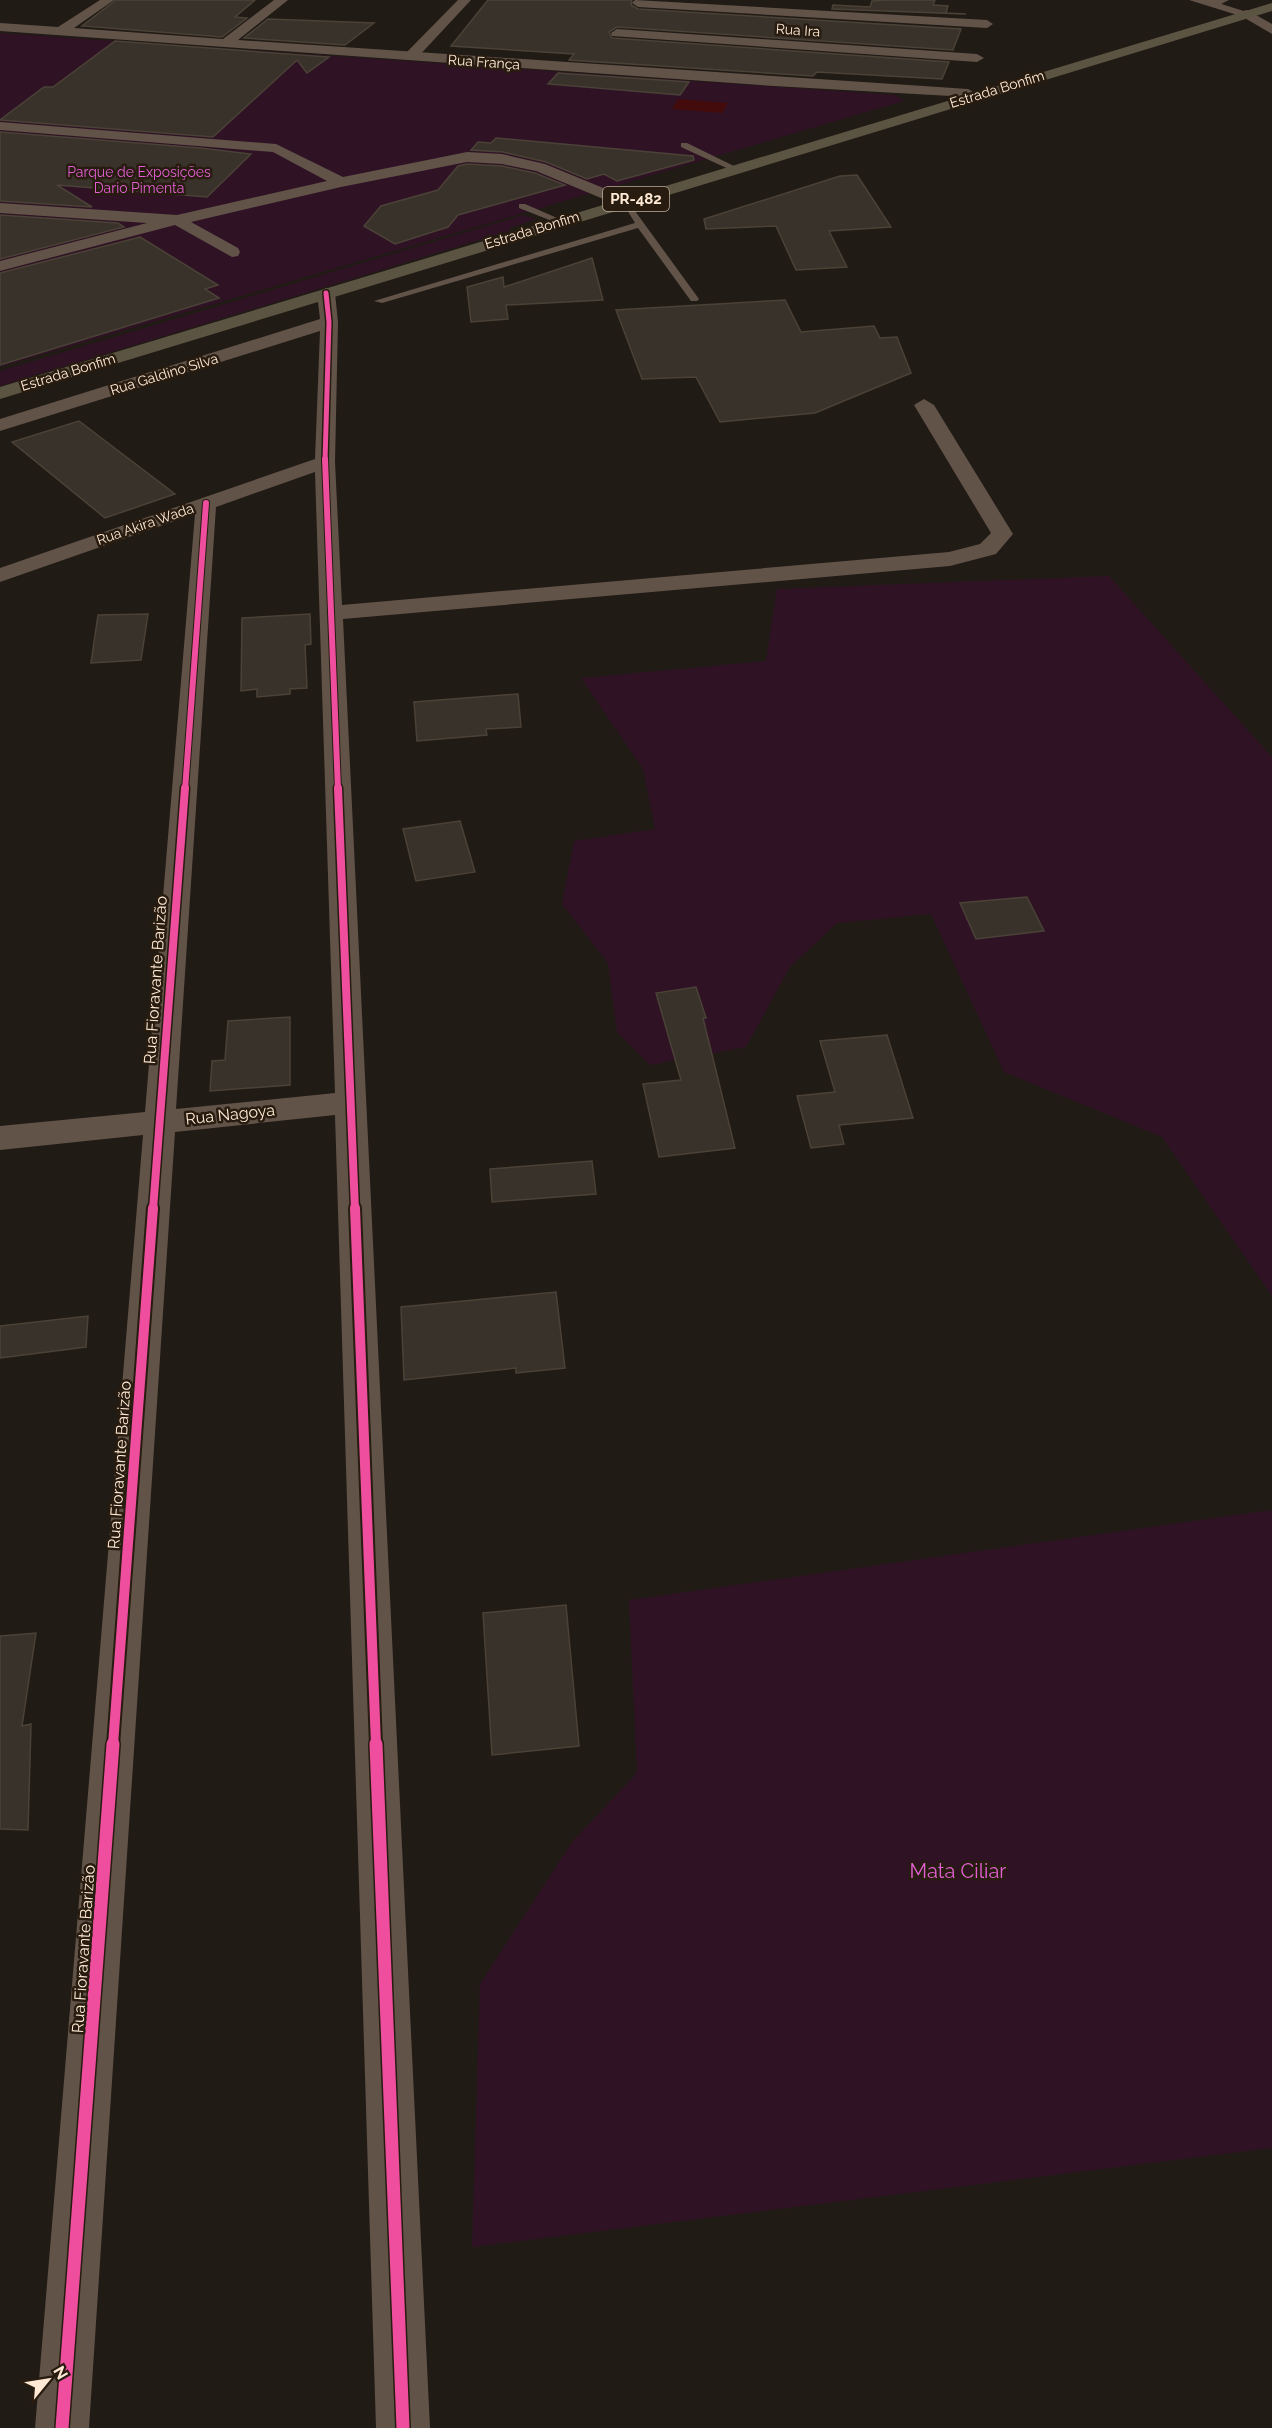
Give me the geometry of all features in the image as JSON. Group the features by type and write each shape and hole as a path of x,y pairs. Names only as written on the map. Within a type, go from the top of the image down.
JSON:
{"main road":[{"name":"Estrada Bonfim","path":"0,393 327,308 511,249 560,221 962,98 1268,8"}],"street":[{"path":"60,32 108,0"},
{"path":"226,43 282,0"},
{"path":"411,56 465,0"},
{"path":"779,73 816,0"},
{"path":"1195,0 1218,2 1247,14 1272,30"},
{"path":"1230,0 1268,8"},
{"path":"639,2 801,29 982,41"},
{"name":"Rua Ira","path":"639,2 613,37 801,29 982,41"},
{"path":"962,98 991,8"},
{"name":"Rua França","path":"0,27 411,56 779,73 921,90 962,98"},
{"path":"0,126 276,148 341,182"},
{"path":"0,266 177,220 447,160 486,157 540,167 624,202"},
{"path":"0,208 177,220 232,252"},
{"path":"327,308 325,462 403,2428"},
{"name":"Rua Galdino Silva","path":"0,425 327,308"},
{"path":"331,613 950,559 988,549 1002,534 924,405"},
{"name":"Rua Akira Wada","path":"0,575 325,462"},
{"name":"Rua Fioravante Barizão","path":"62,2428 206,503"},
{"name":"Rua Nagoya","path":"0,1138 352,1102"}],"lane":[{"path":"684,145 735,169"},
{"path":"624,202 694,299"},
{"path":"522,206 560,221"},
{"path":"379,301 511,249 641,224"}],"green space":[{"name":"Parque de Exposições Dario Pimenta","path":"0,33 895,95 904,101 0,367"},
{"path":"523,215 536,219 510,228 509,231 0,386 0,371"},
{"path":"1109,576 1272,757 1272,1296 1162,1137 1004,1072 931,914 837,923 790,967 746,1047 650,1065 617,1032 608,963 562,904 574,841 655,829 643,769 581,678 766,661 777,589"},
{"name":"Mata Ciliar","path":"1272,1510 1272,2148 472,2247 480,1984 572,1842 637,1773 629,1600"}],"shaded area":[{"path":"678,99 728,103 722,113 672,109"}],"building":[{"path":"116,0 255,0 235,17 247,18 222,37 82,26"},
{"path":"488,0 632,0 631,5 638,9 961,29 953,50 617,27 609,32 612,38 949,62 942,79 817,72 813,76 569,60 574,54 451,46"},
{"path":"935,0 933,5 948,6 946,13 966,14 832,9 833,5 870,7 872,1"},
{"path":"268,19 374,23 345,45 244,38"},
{"path":"115,41 329,57 307,73 297,60 213,137 0,120 44,87 53,87"},
{"path":"558,73 689,82 680,95 548,84"},
{"path":"0,132 251,154 207,197 57,185 92,207 0,201"},
{"path":"496,138 693,156 694,160 617,181 604,174 587,179 546,162 503,152 471,150 478,142 491,143"},
{"path":"467,164 502,166 535,173 565,185 458,215 448,227 395,244 364,226 381,206 438,190 458,166"},
{"path":"857,175 891,227 829,231 847,267 796,270 776,226 706,229 704,219 840,176"},
{"path":"0,215 118,223 124,227 0,259"},
{"path":"140,237 218,285 205,289 219,298 0,365 0,273"},
{"path":"592,258 603,300 506,305 508,319 471,322 467,287 503,277 504,287"},
{"path":"785,300 801,332 874,326 880,338 897,337 911,373 815,413 720,422 696,377 642,379 616,310"},
{"path":"79,421 175,494 105,518 12,442"},
{"path":"148,614 141,660 91,663 98,615"},
{"path":"310,614 311,644 305,645 307,688 290,689 290,694 257,697 257,689 241,691 242,618"},
{"path":"518,694 521,727 486,729 487,735 417,741 414,702"},
{"path":"460,821 475,872 416,881 403,829"},
{"path":"1027,897 1044,931 976,939 960,903"},
{"path":"696,987 706,1018 703,1018 735,1148 659,1157 643,1084 681,1080 656,993"},
{"path":"290,1017 290,1085 210,1091 212,1061 225,1060 228,1021"},
{"path":"887,1035 913,1118 839,1125 844,1144 811,1148 797,1096 835,1092 820,1041"},
{"path":"592,1161 596,1194 492,1202 490,1169"},
{"path":"556,1292 565,1368 516,1373 516,1368 404,1380 401,1307"},
{"path":"88,1316 86,1347 0,1358 0,1326"},
{"path":"566,1605 579,1746 492,1755 483,1613"},
{"path":"36,1633 22,1726 31,1724 28,1830 0,1829 0,1636"}],"cycle path":[{"path":"326,293 329,322 325,462 403,2428"},
{"path":"62,2428 206,503"}]}
